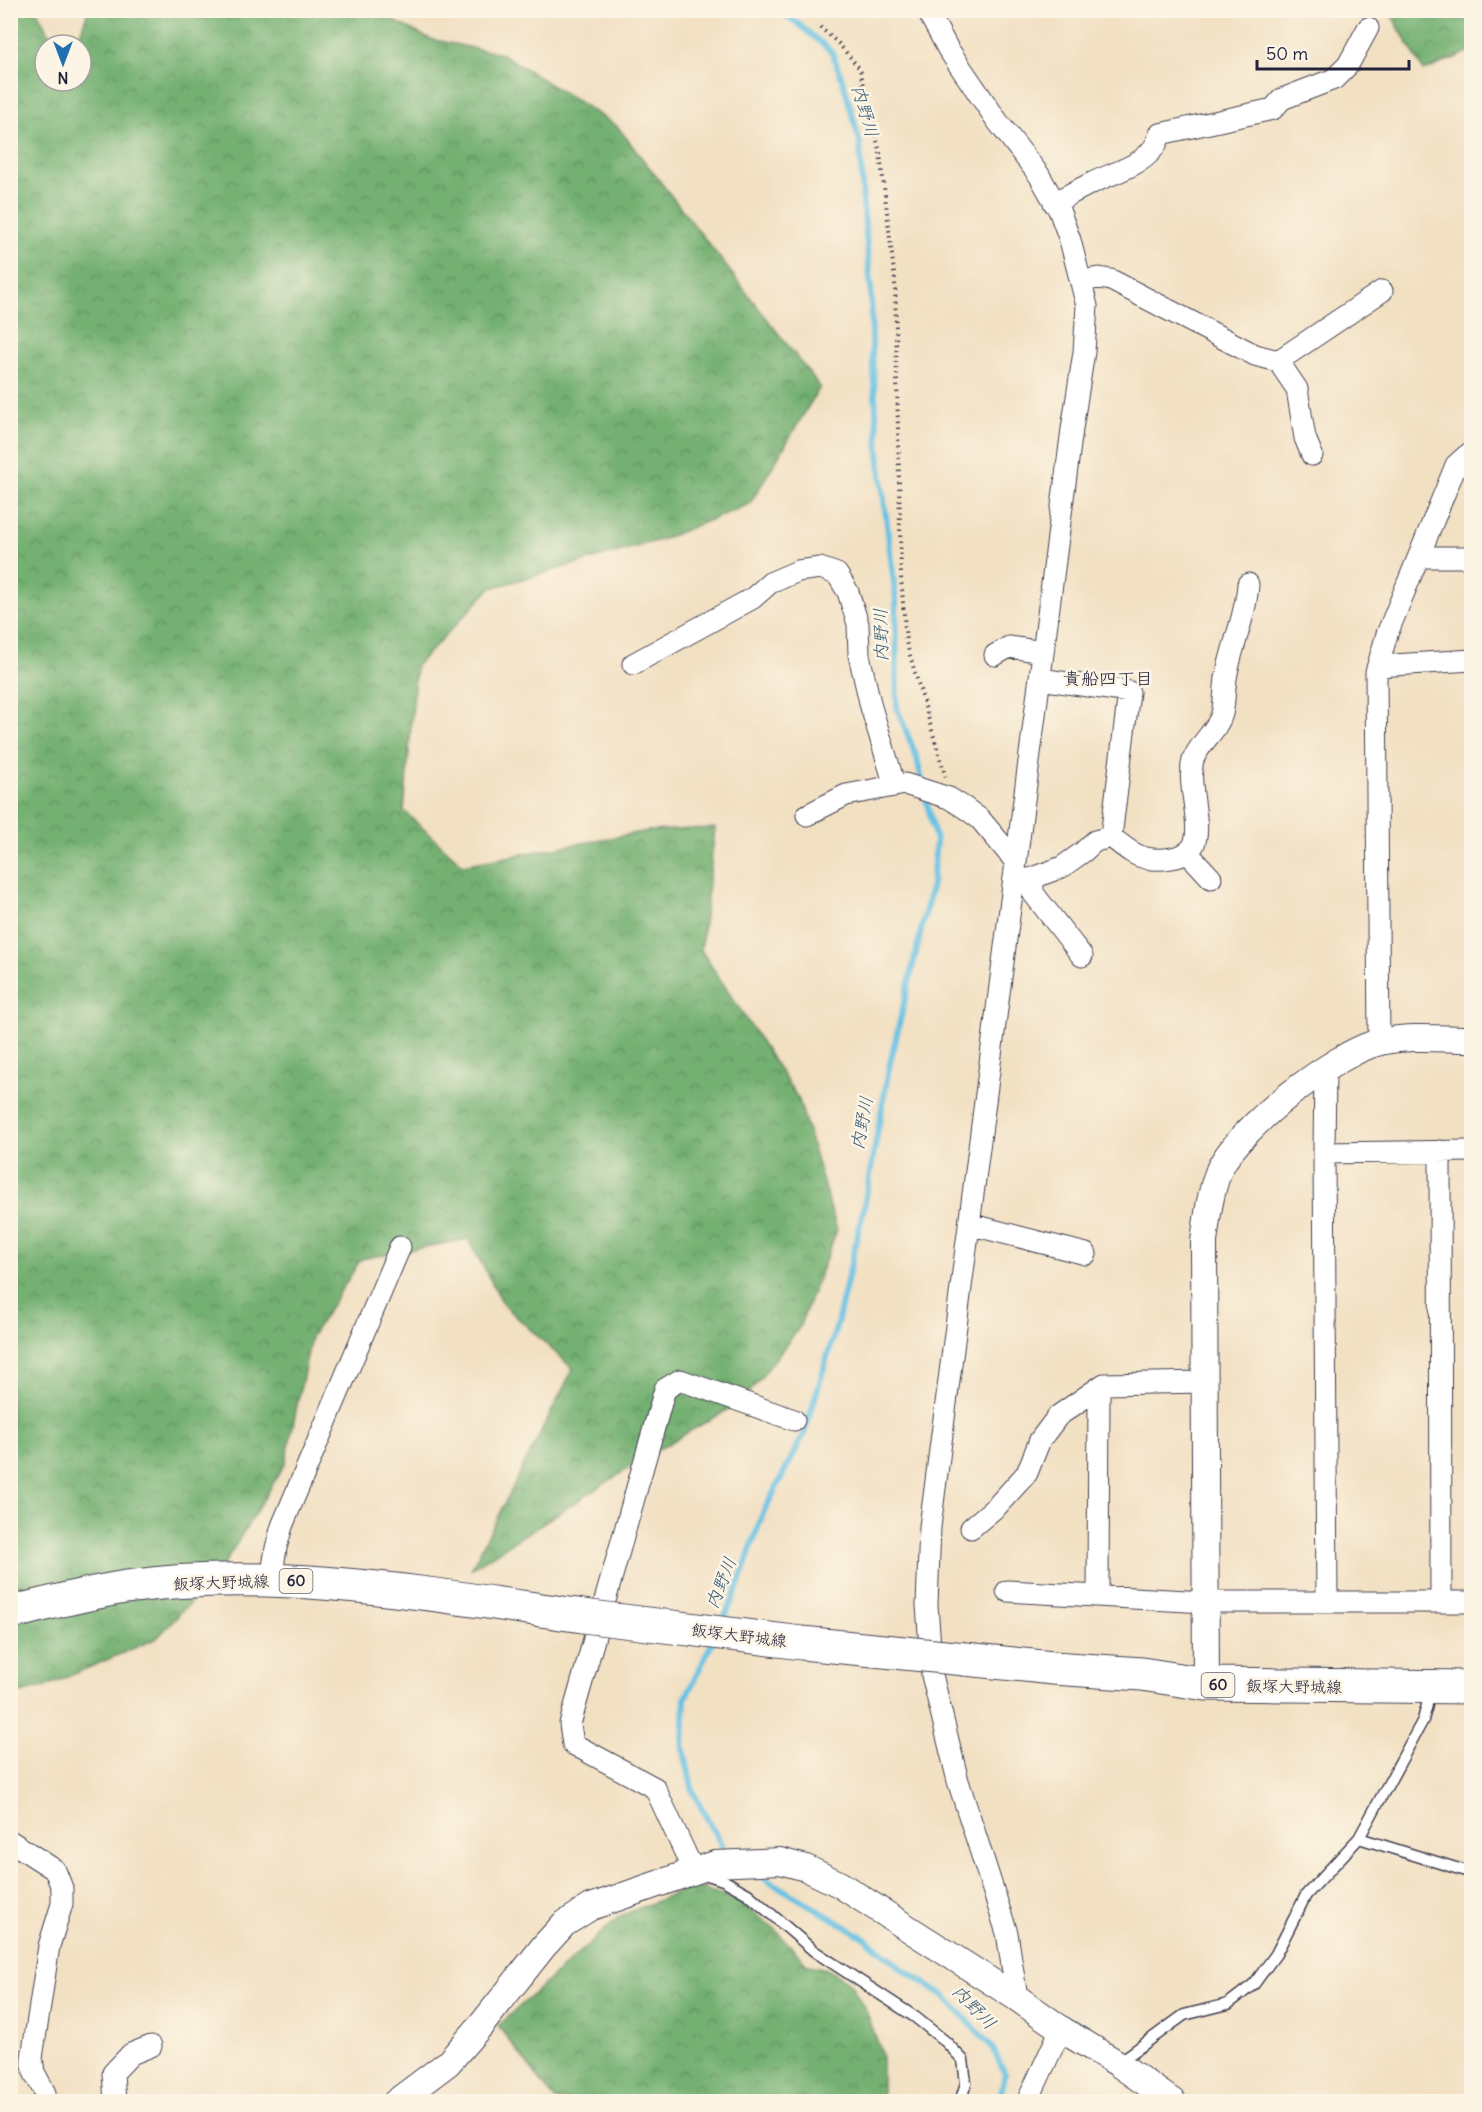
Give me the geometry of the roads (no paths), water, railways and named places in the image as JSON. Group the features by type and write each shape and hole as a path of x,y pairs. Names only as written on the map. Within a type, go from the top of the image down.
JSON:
{"main road":[{"name":"飯塚大野城線","path":"10,1613 126,1587 202,1581 271,1580 410,1592 826,1646 1053,1668 1142,1674 1206,1684 1472,1686"}],"street":[{"path":"927,10 948,49 1038,175 1054,203 1070,240 1087,306 1084,352 1043,652 1021,874 969,1224 930,1527 927,1605 932,1675 958,1781 1007,1933 1017,1998"},
{"path":"1054,203 1142,159 1158,141 1160,134 1273,109 1282,99 1334,80 1348,65 1368,28"},
{"path":"1081,281 1099,278 1111,280 1255,355 1278,361 1297,389 1305,438 1312,454"},
{"path":"1278,361 1382,291"},
{"path":"1379,1042 1376,672 1387,634 1456,465 1472,453"},
{"path":"1419,556 1472,557"},
{"path":"633,664 753,598 770,583 798,571 809,569 820,568 837,574 848,592 858,624 859,655 871,707 900,785"},
{"path":"1111,837 1130,851 1146,858 1182,856 1193,847 1195,810 1190,778 1200,747 1222,715 1227,673 1247,604 1248,584"},
{"path":"995,655 1009,647 1043,652"},
{"path":"1378,666 1472,660"},
{"path":"1040,679 1129,692 1111,837"},
{"path":"807,814 846,795 900,785 952,800 980,819 1082,956"},
{"path":"1021,874 1062,867 1095,841 1111,837"},
{"path":"1187,852 1211,878"},
{"path":"1206,1684 1204,1242 1209,1205 1220,1169 1242,1136 1340,1058 1379,1042 1399,1039 1472,1039"},
{"path":"1325,1068 1327,1602"},
{"path":"1440,1151 1441,1602"},
{"path":"1324,1153 1472,1151"},
{"path":"969,1224 1086,1254"},
{"path":"271,1580 282,1526 400,1247"},
{"path":"706,1867 688,1859 655,1788 573,1744 570,1724 665,1389 680,1380 794,1420"},
{"path":"971,1528 998,1506 1027,1473 1040,1440 1058,1416 1104,1384 1204,1382"},
{"path":"1098,1596 1099,1388"},
{"path":"1007,1591 1205,1602 1472,1602"},
{"path":"10,1841 55,1870 62,1888 62,1904 49,1946 32,2058 34,2072 45,2093 45,2102"},
{"path":"396,2102 447,2062 482,2024 564,1924 591,1906 706,1867 780,1861 807,1868 839,1884 1017,1998 1061,2029 1118,2063 1173,2102"},
{"path":"1027,2102 1061,2029"},
{"path":"115,2102 113,2073 131,2055 151,2046"}],"lane":[{"path":"1118,2063 1184,2015 1228,2004 1254,1984 1276,1953 1306,1895 1359,1838 1423,1720 1428,1687"},
{"path":"1359,1838 1472,1872"},
{"path":"706,1867 748,1894 814,1951 915,2017 946,2042 963,2060 966,2083 960,2102"}],"waterway":[{"name":"内野川","path":"777,10 796,22 832,52 860,143 871,288 872,352 880,467 896,600 897,708 917,758 923,785"},
{"name":"内野川","path":"722,1623 735,1594 763,1513 805,1432 837,1324 864,1207 890,1063 932,884 936,841 925,795"},
{"name":"内野川","path":"712,1643 685,1699 683,1746 693,1792 728,1857"},
{"name":"内野川","path":"752,1871 865,1938 901,1968 945,1996 992,2047 1005,2074 999,2102"}],"district":[{"name":"貴船四丁目","path":"1108,679"}]}
